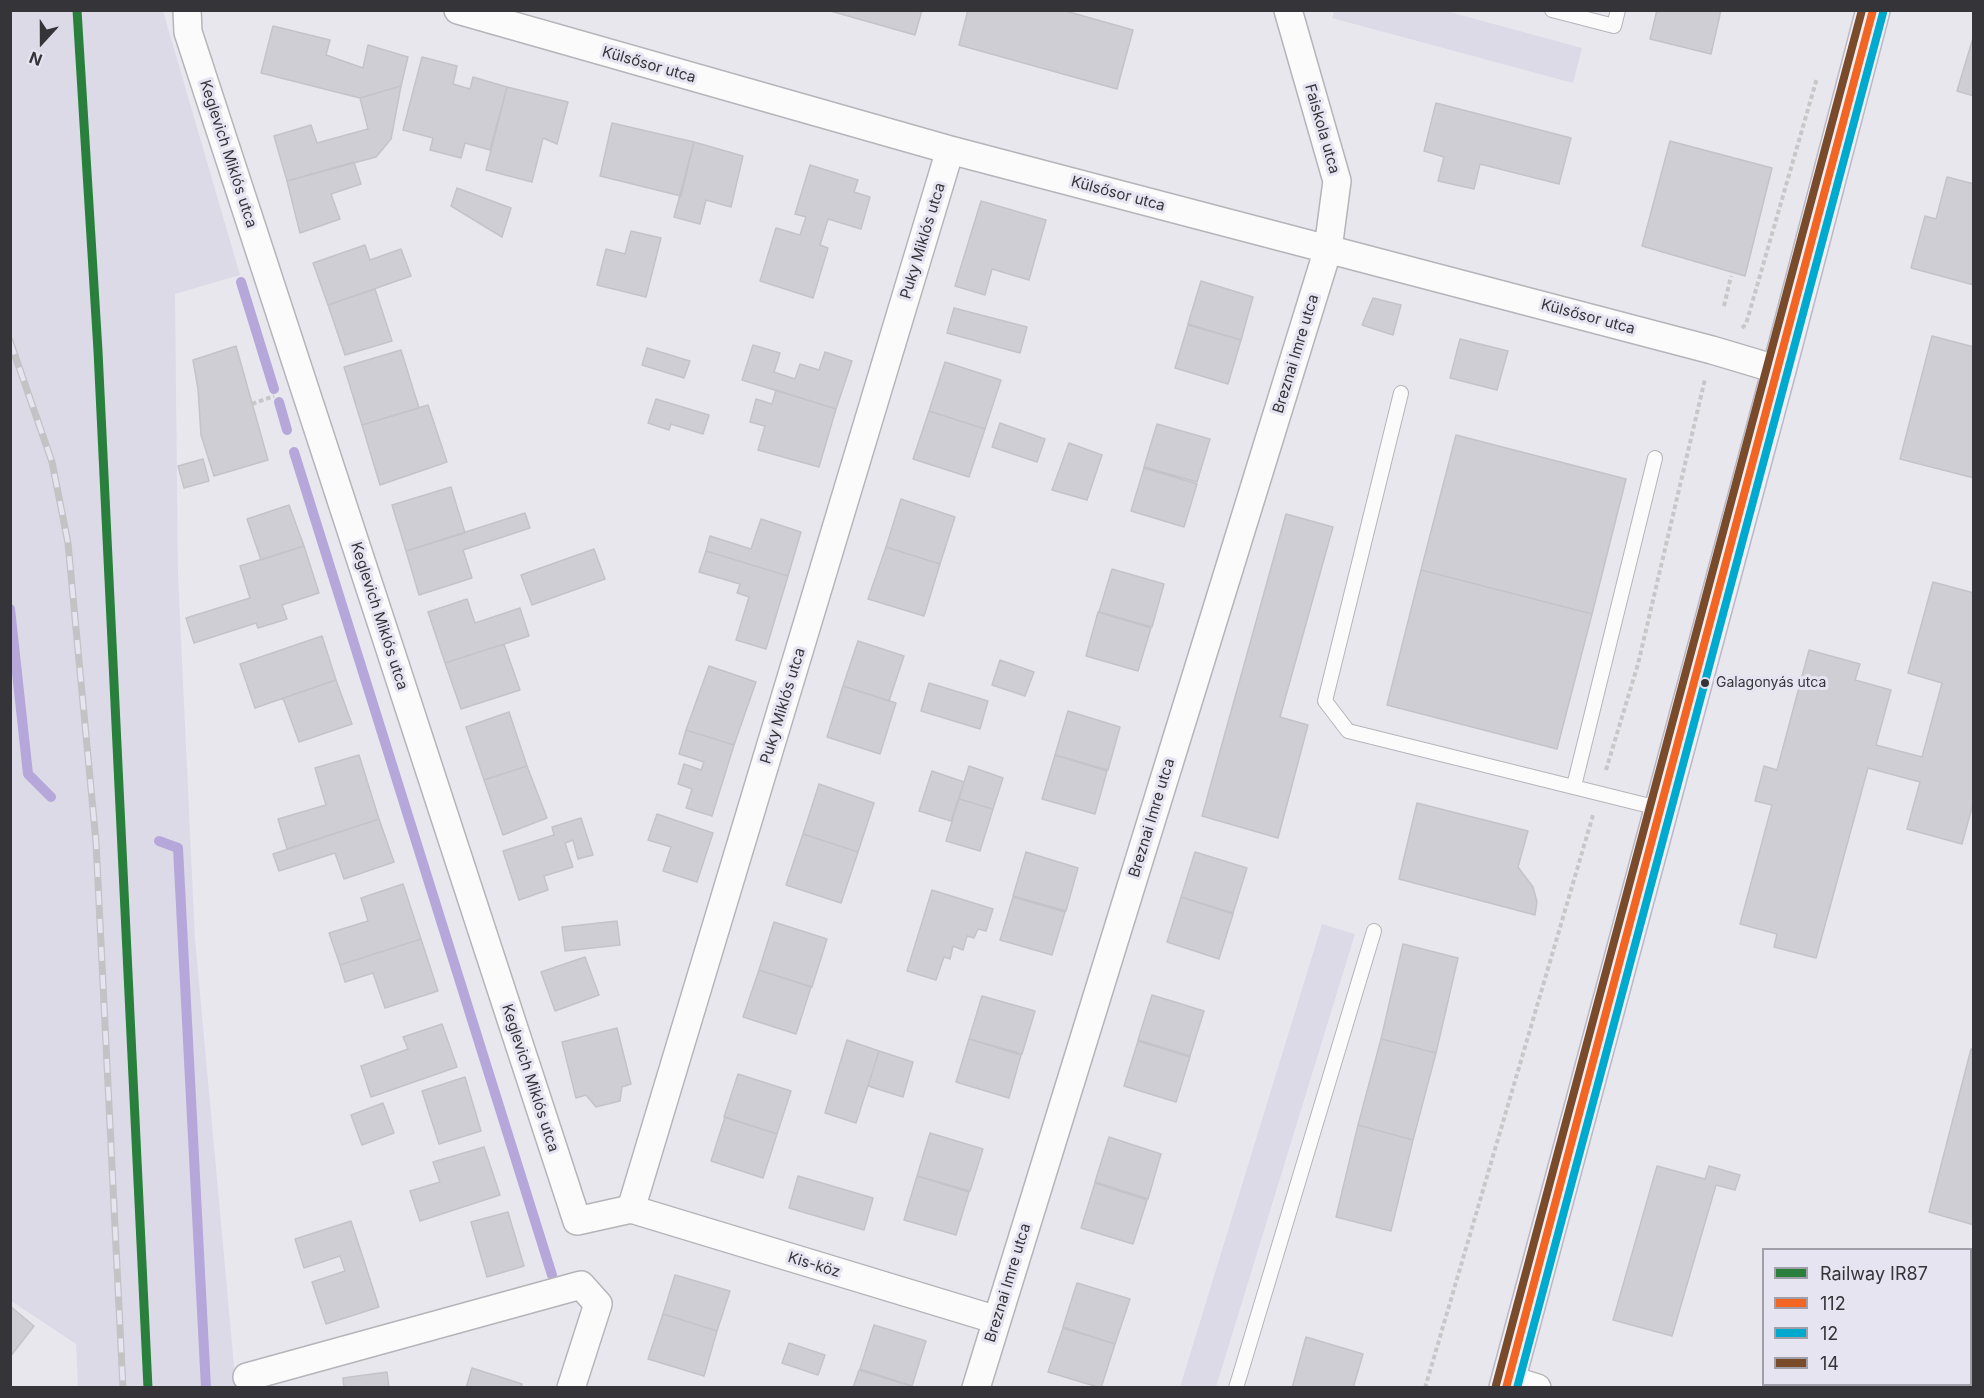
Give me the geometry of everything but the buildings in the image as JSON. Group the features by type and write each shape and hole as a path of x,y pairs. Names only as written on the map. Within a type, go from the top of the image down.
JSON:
{"main road":[{"path":"1517,1385 1662,809 1873,10"}],"street":[{"name":"Keglevich Miklós utca","path":"187,10 188,32 577,1221 631,1209"},
{"name":"Külsősor utca","path":"458,10 950,150 1712,350 1779,370"},
{"name":"Faiskola utca","path":"1288,10 1337,181 1328,249"},
{"name":"Puky Miklós utca","path":"631,1209 950,150"},
{"name":"Breznai Imre utca","path":"976,1388 1328,249"},
{"name":"Kis-köz","path":"631,1209 997,1320"},
{"path":"247,1377 581,1285 598,1304 571,1388"}],"lane":[{"path":"1552,10 1614,26 1618,10"},
{"path":"1401,393 1325,701 1348,731 1662,809"},
{"path":"1574,786 1655,458"},
{"path":"1236,1388 1374,931"}],"path":[{"path":"1425,1388 1638,664 1712,350 1746,324 1821,67"},
{"path":"1724,306 1731,276"}],"shaded area":[{"path":"10,11 163,11 240,275 175,294 178,575 195,939 236,1387 78,1387 76,1344 11,1301"},
{"path":"1334,11 1446,11 1582,48 1573,83 1332,18"},
{"path":"1322,924 1355,934 1216,1387 1180,1387"}],"waterway":[{"path":"241,282 274,389"},
{"path":"279,402 287,430"},
{"path":"294,452 552,1275"},
{"path":"10,609 28,774 51,797"},
{"path":"159,841 178,848 206,1388"}],"railway":[{"path":"10,341 52,462 68,543 96,842 123,1388"}],"rail line":[{"name":"IR87","path":"77,10 98,351 148,1388"}],"transit line":[{"name":"14","path":"1496,1385 1862,10"},
{"name":"112","path":"1506,1388 1873,10"},
{"name":"12","path":"1517,1388 1883,13"}],"place":[{"name":"Galagonyás utca","path":"1705,683"}]}
